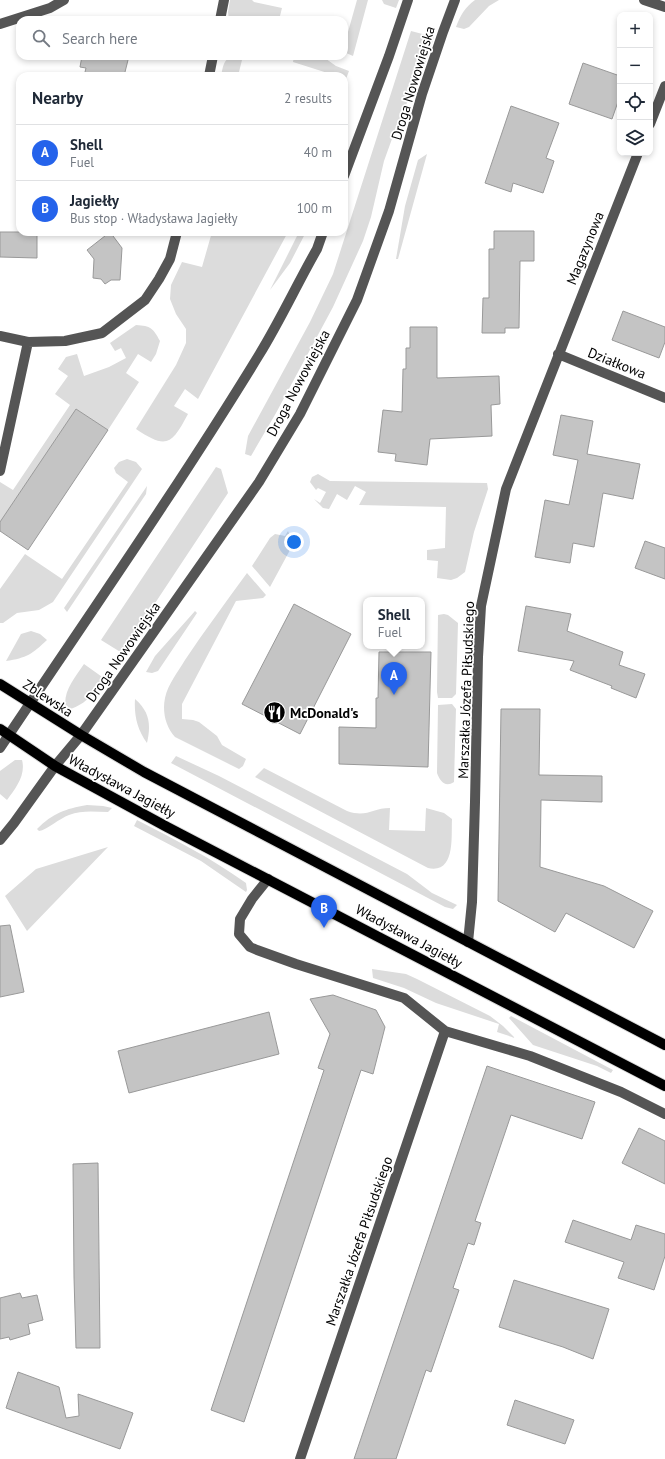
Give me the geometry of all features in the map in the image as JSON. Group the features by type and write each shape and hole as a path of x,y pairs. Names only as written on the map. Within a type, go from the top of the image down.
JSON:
{"main road":[{"name":"Zblewska","path":"0,684 81,736"},
{"path":"0,729 55,766"},
{"name":"Władysława Jagiełły","path":"81,736 172,788 665,1045"},
{"name":"Władysława Jagiełły","path":"55,766 665,1086"}],"street":[{"path":"25,16 50,8 64,0"},
{"path":"221,16 224,0"},
{"name":"Droga Nowowiejska","path":"348,165 395,41 408,0"},
{"name":"Droga Nowowiejska","path":"0,840 55,766 81,736 259,482 300,414 357,300 389,211 422,94 455,0"},
{"path":"644,0 665,7"},
{"path":"0,24 16,19"},
{"path":"210,72 212,60"},
{"path":"652,120 665,86"},
{"name":"Magazynowa","path":"558,354 637,156"},
{"path":"0,336 28,342 65,341 102,333 144,300 159,279 170,259 176,236"},
{"path":"0,748 135,549 207,439 260,353 317,249 322,236"},
{"path":"0,470 28,342"},
{"name":"Działkowa","path":"558,354 665,398"},
{"name":"Marszałka Józefa Piłsudskiego","path":"468,942 473,863 478,657 481,606 506,489 558,354"},
{"path":"268,879 252,899 240,919 239,934 250,947 296,964 404,998 445,1031 530,1056 621,1092 665,1114"},
{"name":"Marszałka Józefa Piłsudskiego","path":"300,1459 445,1031"}],"shaded area":[{"path":"230,0 252,0 254,2 282,8 280,16 228,16"},
{"path":"357,0 368,0 353,56 348,54 348,32"},
{"path":"382,0 399,0 396,8 384,4"},
{"path":"475,0 499,0 489,6 469,27 464,29 456,27 463,12"},
{"path":"411,31 434,37 426,61 397,125 384,161 371,217 363,241 333,307 276,413 251,456 245,454 248,436 310,322 333,274 345,236 348,236 348,227"},
{"path":"227,60 242,60 239,72 222,72"},
{"path":"293,60 328,60 336,66 349,71 348,74 348,72 324,72 293,62"},
{"path":"427,154 398,259 396,259 405,206 418,160"},
{"path":"211,236 286,236 198,399 185,389 174,406 188,414 177,432 168,441 155,440 136,429 176,365 186,343 186,329 176,314 170,299 171,285 182,262 202,267"},
{"path":"297,236 304,236 290,263 270,290"},
{"path":"136,325 151,328 160,341 156,354 151,362 138,354 126,373 139,382 108,430 76,409 0,522 0,482 13,490 70,405 55,394 68,376 58,369 66,357 77,354 84,376 109,367 126,358 121,348 115,351 110,343"},
{"path":"127,459 136,462 142,469 53,602 39,610 17,613 3,623 0,623 0,589 25,554 62,579 128,482 116,473 114,468 119,462"},
{"path":"216,467 221,469 228,493 122,653 101,640"},
{"path":"318,474 330,481 487,483 488,489 474,532 465,572 457,578 451,580 437,578 438,561 427,560 427,550 445,548 446,507 359,505 366,492 355,486 347,500 337,494 329,509 323,508 314,499 320,503 326,492 318,488 316,490 310,482 312,477"},
{"path":"147,486 146,494 67,612 64,608"},
{"path":"288,531 290,536 288,549 290,550 270,587 252,566 270,538 275,534 285,536"},
{"path":"247,573 266,595 263,598 236,601 182,704 182,719 199,722 217,736 222,745 246,759 243,766 239,769 175,737 169,729 164,703 168,688 185,660"},
{"path":"195,611 197,613 158,671 152,673 146,672 155,656"},
{"path":"438,615 448,615 458,623 456,694 452,698 438,698 437,692"},
{"path":"31,631 40,634 47,640 29,655 6,661 21,634"},
{"path":"84,664 105,679 88,699 78,706 66,710 65,703 67,691"},
{"path":"135,699 144,709 148,719 149,730 147,743 137,722"},
{"path":"452,704 456,709 454,782 451,784 445,784 441,781 437,773 438,705"},
{"path":"176,756 219,776 407,874 432,893 457,905 453,909 445,907 171,763"},
{"path":"15,760 22,760 23,771 17,786 7,800 0,794 0,771"},
{"path":"264,768 347,811 354,813 365,813 390,808 389,830 425,831 426,808 444,813 452,819 451,844 448,860 437,868 428,868 255,777"},
{"path":"87,805 112,808 108,812 74,813 42,830 39,831 37,829 48,819 60,812"},
{"path":"137,820 220,865 246,883 246,892 201,861 134,826"},
{"path":"108,847 27,931 5,896 36,869"},
{"path":"372,969 406,974 417,979 490,1016 515,1038 497,1032 499,1024 436,1003 404,988 373,978"},
{"path":"511,1016 613,1070 611,1073 597,1066 533,1045 509,1018"}],"building":[{"path":"81,60 128,60 125,72 85,72 86,68 80,67"},
{"path":"583,63 617,75 617,105 612,119 569,104"},
{"path":"511,106 559,123 546,158 554,161 543,193 513,183 511,192 485,183"},
{"path":"494,231 534,231 534,261 520,261 519,328 505,328 505,333 482,333 483,298 489,298 489,249 494,249"},
{"path":"0,232 16,232 16,236 37,236 37,258 0,257"},
{"path":"105,236 113,236 122,248 120,280 111,280 105,284 101,279 93,278 94,259 87,250"},
{"path":"623,311 665,327 665,342 659,358 612,340"},
{"path":"410,327 437,327 437,378 499,376 500,404 491,405 492,436 430,439 427,465 395,461 396,454 378,452 383,410 402,412 403,369 406,369 406,348 410,348"},
{"path":"76,409 108,430 28,550 0,531 0,522"},
{"path":"561,415 593,421 587,454 640,464 633,499 603,493 594,547 573,543 570,563 535,557 545,500 569,505 578,460 553,455"},
{"path":"645,541 665,548 665,579 635,568"},
{"path":"294,604 351,634 300,734 242,704"},
{"path":"526,606 571,614 567,631 623,652 619,665 645,674 636,698 611,688 612,686 570,670 574,661 518,651"},
{"path":"379,652 431,652 428,767 339,764 339,727 376,728"},
{"path":"501,709 540,709 539,775 602,776 602,802 541,800 540,867 604,886 653,911 634,948 566,913 555,932 498,901"},
{"path":"10,925 24,992 0,997 0,926"},
{"path":"333,995 376,1010 385,1027 373,1074 361,1070 244,1422 211,1410 324,1070 318,1068 330,1034 310,999"},
{"path":"269,1012 279,1054 129,1093 118,1051"},
{"path":"487,1066 595,1102 582,1139 511,1115 475,1221 481,1223 474,1245 468,1243 453,1288 459,1290 431,1372 426,1370 396,1459 354,1459"},
{"path":"639,1128 665,1141 665,1184 622,1163"},
{"path":"98,1163 100,1348 76,1348 73,1164"},
{"path":"573,1220 631,1240 636,1225 665,1234 665,1256 654,1290 618,1278 624,1262 565,1242"},
{"path":"514,1280 609,1309 593,1359 563,1347 499,1327"},
{"path":"20,1293 22,1298 37,1295 43,1320 28,1324 30,1334 10,1340 9,1337 0,1339 0,1298"},
{"path":"18,1372 59,1387 66,1418 79,1416 78,1394 133,1413 120,1449 6,1408"},
{"path":"515,1400 574,1420 565,1444 507,1425"}],"place":[{"name":"Shell","path":"394,695"},
{"name":"McDonald's","path":"275,713"},
{"name":"Jagiełły","path":"324,928"}]}
